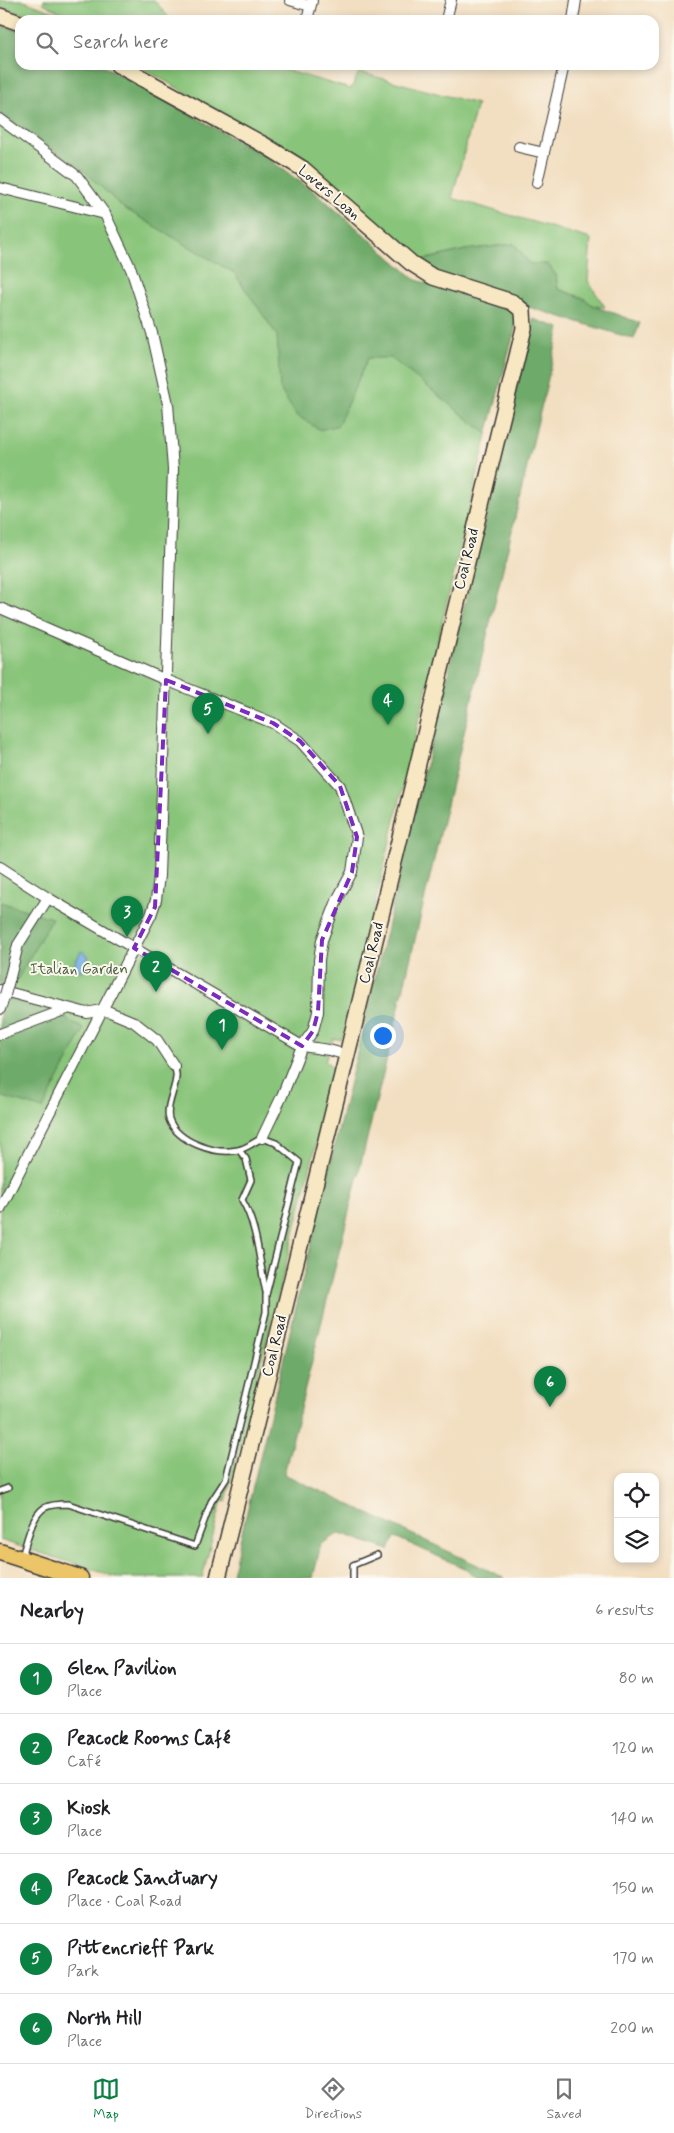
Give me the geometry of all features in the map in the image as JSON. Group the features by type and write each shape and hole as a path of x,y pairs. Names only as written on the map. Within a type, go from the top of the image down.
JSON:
{"main road":[{"path":"0,1552 57,1575 80,1578"}],"street":[{"path":"290,0 311,3"},
{"path":"448,15 452,0"},
{"path":"573,15 576,0"},
{"path":"0,16 15,21"},
{"name":"Lovers Loan","path":"127,70 266,146 303,169 411,263 433,277 512,302 523,312 524,328"},
{"path":"537,183 563,70"},
{"path":"0,119 77,176 105,214 131,269 152,332 168,404 173,469 159,876 156,900 152,915 101,1010 0,1209"},
{"path":"519,147 544,154"},
{"path":"0,188 105,214"},
{"name":"Coal Road","path":"218,1578 524,328"},
{"path":"0,608 166,680 273,723 300,741 340,786 357,838 352,872 338,898 322,940 319,960 318,1012 313,1031 302,1046 282,1096 262,1138"},
{"path":"0,867 48,898 302,1046 347,1055"},
{"path":"0,1009 2,993 10,977 18,946 48,898"},
{"path":"2,993 87,1013 101,1010 134,1022 157,1040 174,1066"},
{"path":"0,1034 67,1009"}],"lane":[{"path":"174,1066 176,1078 172,1089 168,1118 179,1134 202,1147 227,1151 239,1150 262,1138 276,1143 299,1162 266,1295"},
{"path":"21,1559 36,1519 43,1509 53,1504 68,1504 195,1546 211,1502 226,1479 266,1312 266,1295 254,1233 248,1211 242,1200 251,1180 246,1159 239,1150"},
{"path":"0,1491 8,1488"},
{"path":"352,1578 353,1565 377,1555"}],"highlighted area":[{"path":"166,680 273,723 300,741 340,786 357,837 352,872 322,940 318,1012 313,1031 302,1046 134,948 155,907"}],"green space":[{"path":"0,0 21,0 62,15 27,15 0,6"},
{"path":"44,0 154,0 167,15 66,15 43,3"},
{"name":"Italian Garden","path":"0,25 15,30 15,70 111,70 263,155 321,197 416,280 511,309 515,315 516,325 487,434 344,1034 341,1039 333,1039 325,1061 333,1067 334,1074 226,1501 222,1500 202,1578 119,1578 0,1540"},
{"path":"0,25 15,30 15,70 111,70 263,155 321,197 416,280 511,309 515,315 516,325 487,434 391,358 368,358 338,425 320,430 296,415 280,389 277,335 234,273 122,207 80,167 0,114"},
{"path":"146,70 285,70 351,89 359,72 477,104 452,198 591,239 588,281 605,307 594,306 583,298 558,289 556,275 530,264 514,244 465,250 418,261 328,178 269,140"},
{"path":"514,244 530,264 548,264 556,275 558,289 583,298 594,306 640,323 634,339 512,302 411,263 465,250"},
{"path":"533,319 560,328 386,1062 284,1474 505,1578 476,1578 466,1569 395,1537 389,1550 340,1533 321,1544 313,1578 231,1578"},
{"path":"0,902 52,918 8,996 51,1011 84,1029 43,1109 0,1096"}],"water":[{"path":"81,951 89,956 81,971 73,967"}],"place":[{"name":"Peacock Sanctuary","path":"388,725"},
{"name":"Pittencrieff Park","path":"208,734"},
{"name":"Kiosk","path":"127,937"},
{"name":"Peacock Rooms Café","path":"156,992"},
{"name":"Glen Pavilion","path":"222,1050"},
{"name":"North Hill","path":"550,1407"}]}
